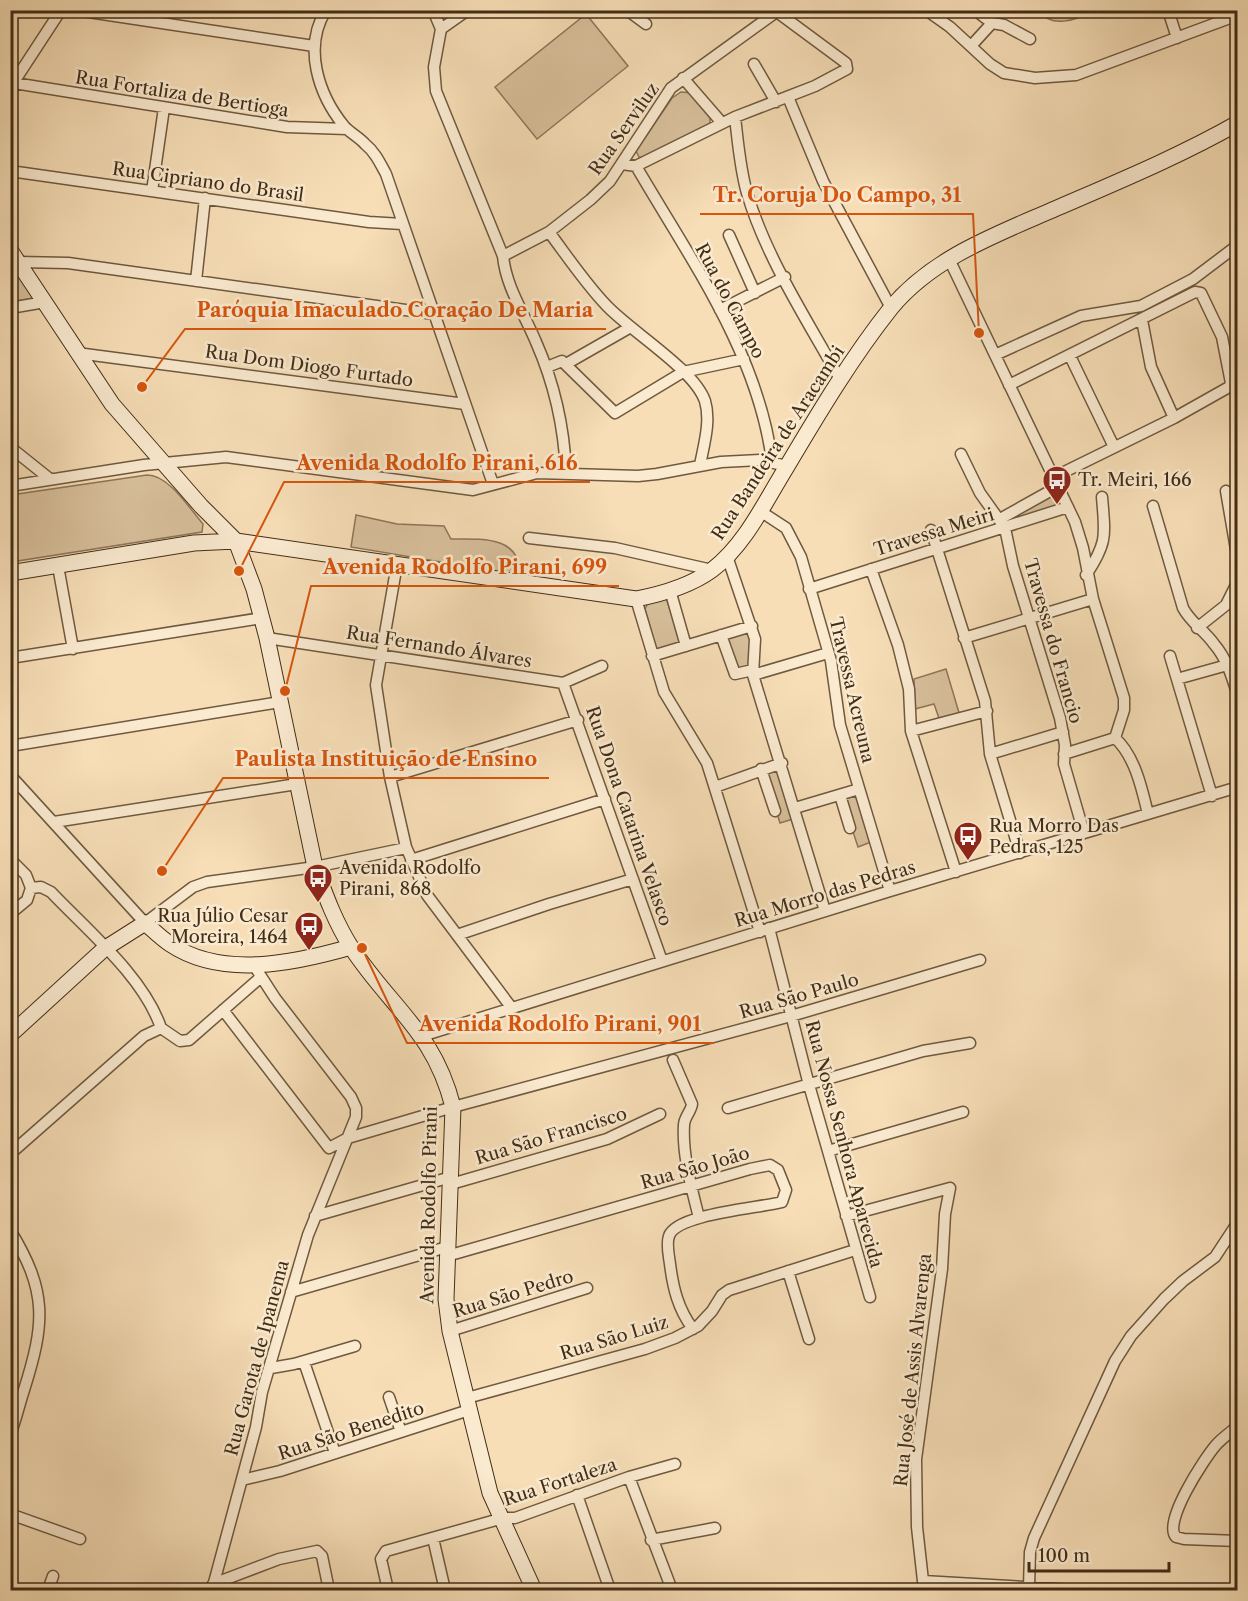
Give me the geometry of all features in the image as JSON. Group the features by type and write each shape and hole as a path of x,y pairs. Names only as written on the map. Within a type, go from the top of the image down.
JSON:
{"main road":[{"name":"Rua Bandeira de Aracambi","path":"10,573 194,543 236,540 636,599 670,590 712,570 727,556 760,511 779,464 841,381 891,308 927,274 983,240 1137,173 1238,123"},
{"name":"Avenida Rodolfo Pirani","path":"15,256 112,404 201,506 236,540 267,638 315,867 351,947 422,1036 446,1080 453,1107 446,1299 450,1331 490,1493 534,1590"},
{"path":"10,1035 104,949 145,923 170,943 196,957 258,972 351,947"}],"street":[{"path":"12,86 61,10"},
{"path":"75,10 314,46"},
{"path":"326,10 316,28 314,46 317,71 326,96 346,129 376,156 386,174 493,484"},
{"path":"433,10 441,29 434,67 436,91 502,256 505,276 547,367 562,420 566,472"},
{"path":"441,29 468,10"},
{"path":"627,10 646,24"},
{"path":"926,10 950,27 990,64 1004,73 1019,77 1076,75 1238,15"},
{"path":"975,10 992,23 1004,26 1030,39"},
{"path":"1168,10 1177,38"},
{"path":"622,164 636,166 735,117 836,76 848,66 778,11"},
{"name":"Rua Serviluz","path":"502,256 549,232 590,200 610,181 664,98 683,78 778,11"},
{"path":"971,46 992,23"},
{"path":"754,64 776,102"},
{"path":"683,78 722,123"},
{"name":"Rua Fortaliza de Bertioga","path":"12,86 287,127 346,129"},
{"path":"789,97 823,181 891,308"},
{"path":"152,191 164,108"},
{"path":"735,117 746,192 785,278 841,381"},
{"name":"Rua do Campo","path":"636,166 720,310 744,359 779,464"},
{"name":"Rua Cipriano do Brasil","path":"10,171 369,222 402,224"},
{"path":"196,280 205,198"},
{"path":"549,232 604,304 629,328 683,372 699,389 706,408 707,427 700,465"},
{"path":"729,236 755,293"},
{"path":"995,355 1082,316 1141,306 1192,279 1238,245"},
{"path":"15,256 434,314"},
{"path":"949,259 1057,481 1083,548 1086,575 1124,698 1124,710 1115,738"},
{"path":"720,310 785,278"},
{"path":"961,454 980,493 1003,523 1057,481 1114,447 1174,418 1230,385 1222,337 1199,292 1009,386"},
{"path":"10,308 45,302"},
{"path":"1141,306 1145,319 1151,367 1174,418"},
{"path":"566,364 629,328"},
{"name":"Rua Dom Diogo Furtado","path":"77,353 465,404"},
{"path":"1070,356 1114,447"},
{"path":"547,367 560,360 566,364 615,413 683,372 744,359"},
{"path":"10,447 50,479"},
{"path":"10,486 163,463 226,457 465,490 483,488 525,474 566,472 638,476 700,465 779,464"},
{"path":"1226,491 1238,561"},
{"path":"1086,575 1102,552 1104,543 1102,497"},
{"path":"1153,506 1183,608 1197,628 1233,663 1238,696"},
{"name":"Travessa Meiri","path":"809,589 936,549 1003,523 1068,507"},
{"name":"Travessa Acreuna","path":"760,511 786,528 792,536 828,653 840,725 890,891"},
{"name":"Travessa do Francio","path":"1003,523 1011,559 1063,732 1064,764 1084,832"},
{"path":"931,530 987,711 990,754 1020,853"},
{"path":"529,538 615,548 712,570"},
{"path":"727,556 752,626 755,652 753,672 825,911"},
{"path":"397,564 380,654 376,702 406,848 427,895 511,1007"},
{"path":"58,566 73,649"},
{"path":"871,569 891,620 909,689 911,731 956,872"},
{"path":"1197,628 1226,605 1238,580"},
{"path":"670,590 686,646"},
{"name":"Rua Nossa Senhora Aparecida","path":"636,599 652,656 669,704 700,750 764,930 791,1016 870,1297"},
{"path":"964,638 1093,599"},
{"path":"10,658 262,618"},
{"path":"652,656 752,626"},
{"path":"721,636 734,673 753,672 828,653"},
{"name":"Rua Fernando Álvares","path":"267,638 563,682"},
{"path":"1170,656 1212,796"},
{"path":"1177,679 1233,663"},
{"path":"563,682 602,666"},
{"name":"Rua Dona Catarina Velasco","path":"563,682 662,961"},
{"path":"10,746 280,702"},
{"path":"911,731 987,711"},
{"path":"390,777 578,720"},
{"path":"990,754 1063,732"},
{"path":"1064,754 1115,738"},
{"path":"1115,738 1124,747 1137,774 1148,814"},
{"path":"715,787 782,763"},
{"path":"761,769 775,812"},
{"path":"10,775 145,923 193,887 207,882 315,867 406,848"},
{"path":"54,822 297,784"},
{"name":"Rua Morro das Pedras","path":"422,1036 890,891 1238,787"},
{"path":"795,808 859,789"},
{"path":"840,795 850,828"},
{"path":"411,860 605,799"},
{"path":"10,858 26,875 31,888 27,900 10,914"},
{"path":"457,935 633,879"},
{"path":"31,888 41,887 51,892 136,983 157,1016 161,1028 183,1042 193,1037 223,1010 258,972"},
{"name":"Rua São Paulo","path":"223,1010 328,1148 348,1138 453,1107 791,1016 980,960"},
{"name":"Rua Garota de Ipanema","path":"213,1587 242,1480 262,1392 271,1368 291,1292 315,1216 357,1113 351,1097 258,972"},
{"path":"10,1154 144,1036 161,1028"},
{"path":"728,1108 923,1051 970,1043"},
{"path":"673,1060 692,1104 692,1109 683,1121 699,1218"},
{"path":"828,1151 963,1112"},
{"name":"Rua São Francisco","path":"315,1216 607,1138 660,1114"},
{"name":"Rua São João","path":"291,1292 770,1166 778,1170 786,1190 782,1202 699,1218 674,1229 669,1236 672,1283 679,1305 693,1329"},
{"name":"Rua José de Assis Alvarenga","path":"846,1216 950,1188 945,1214 942,1269 916,1459 917,1527 924,1586"},
{"path":"1029,1587 1030,1552 1034,1538 1115,1361 1131,1336 1164,1299 1183,1281 1215,1257 1238,1222"},
{"path":"10,1230 24,1251 34,1277 41,1319 34,1361 10,1435"},
{"name":"Rua São Luiz","path":"468,1404 645,1349 693,1329 706,1318 725,1292 855,1250"},
{"path":"788,1270 809,1339"},
{"name":"Rua São Pedro","path":"450,1331 587,1288"},
{"path":"271,1368 304,1362 355,1346"},
{"path":"304,1362 335,1453"},
{"path":"388,1396 400,1432"},
{"name":"Rua São Benedito","path":"242,1480 255,1479 400,1432 468,1404"},
{"path":"1238,1426 1216,1445 1198,1473 1173,1518 1172,1530 1176,1537 1184,1539 1238,1540"},
{"name":"Rua Fortaleza","path":"388,1590 381,1559 386,1551 503,1518 515,1518 629,1477 675,1464"},
{"path":"629,1477 651,1540 672,1590"},
{"path":"577,1495 610,1590"},
{"path":"10,1514 80,1539"},
{"path":"651,1540 715,1528"},
{"path":"433,1538 445,1590"},
{"path":"213,1587 279,1559 317,1551 322,1556 328,1590"},
{"path":"48,1590 53,1576"},
{"path":"924,1586 1075,1590"}],"shaded area":[{"path":"1038,11 1092,11 1071,20 1057,21 1050,20"},
{"path":"586,14 628,66 537,139 495,87"},
{"path":"681,92 692,93 710,118 710,124 643,158 639,157 636,151 672,98"},
{"path":"11,265 35,298 11,302"},
{"path":"147,475 155,476 171,486 203,524 202,532 11,562 11,495"},
{"path":"1057,491 1061,506 1013,524 1011,516"},
{"path":"356,515 397,524 444,526 451,539 497,542 514,552 519,575 351,547"},
{"path":"663,598 667,600 680,641 679,646 657,651 645,609 648,603"},
{"path":"747,629 752,646 750,666 737,671 725,637"},
{"path":"946,669 960,716 940,721 934,704 915,709 914,679"},
{"path":"777,767 793,819 780,823 764,771"},
{"path":"855,790 871,842 858,847 841,795"}],"place":[{"name":"Tr. Coruja Do Campo, 31","path":"979,333"},
{"name":"Paróquia Imaculado Coração De Maria","path":"142,387"},
{"name":"Tr. Meiri, 166","path":"1057,506"},
{"name":"Avenida Rodolfo Pirani, 616","path":"239,571"},
{"name":"Avenida Rodolfo Pirani, 699","path":"285,691"},
{"name":"Rua Morro Das Pedras, 125","path":"968,862"},
{"name":"Paulista Instituição de Ensino","path":"162,871"},
{"name":"Avenida Rodolfo Pirani, 868","path":"318,904"},
{"name":"Avenida Rodolfo Pirani, 901","path":"362,948"},
{"name":"Rua Júlio Cesar Moreira, 1464","path":"309,952"}]}
